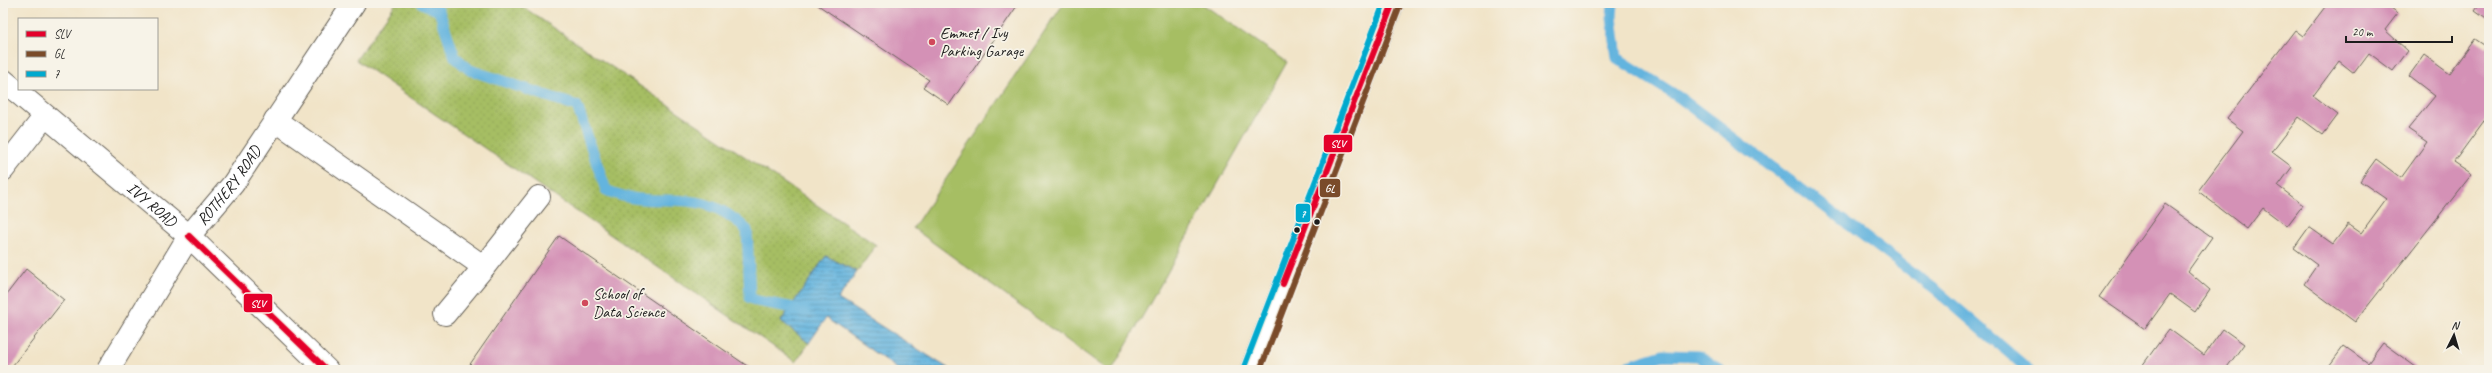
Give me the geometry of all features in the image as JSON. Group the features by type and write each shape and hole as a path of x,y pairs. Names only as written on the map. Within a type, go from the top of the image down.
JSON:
{"main road":[{"name":"ROTHERY ROAD","path":"108,370 189,236 233,184 308,69 354,3"},
{"path":"1251,370 1393,3"},
{"name":"IVY ROAD","path":"3,80 189,236 327,370"},
{"path":"3,170 45,116"},
{"path":"275,120 484,267"},
{"path":"445,314 484,267 538,197"}],"green space":[{"path":"396,3 517,3 876,245 857,272 826,256 781,321 809,343 796,362 356,60"},
{"path":"1064,3 1201,3 1287,62 1112,370 1108,370 913,228"},
{"path":"2489,356 2489,370 2480,370"}],"water":[{"path":"826,256 857,272 838,299 951,370 899,370 826,318 809,343 781,321"}],"building":[{"name":"Emmet / Ivy Parking Garage","path":"815,3 1019,3 949,105 923,87 929,80"},
{"path":"2328,3 2384,3 2398,13 2385,30 2408,51 2393,71 2369,53 2354,73 2339,61 2313,96 2338,115 2323,135 2299,117 2272,152 2292,167 2278,186 2303,205 2287,226 2263,208 2247,229 2198,191 2243,131 2227,119 2295,30 2303,36"},
{"path":"2480,3 2489,3 2489,20 2475,10"},
{"path":"2475,39 2487,47 2489,44 2489,114 2454,162 2472,174 2355,322 2304,284 2317,265 2294,248 2309,227 2333,244 2348,224 2361,233 2386,199 2360,181 2376,159 2401,178 2427,142 2408,129 2435,96 2409,76 2424,55 2450,74"},
{"path":"2165,204 2212,237 2188,271 2210,290 2195,312 2170,294 2145,329 2099,297"},
{"name":"School of Data Science","path":"559,236 753,370 466,370"},
{"path":"26,269 64,300 9,370 3,370 3,299"},
{"path":"2169,329 2204,355 2223,329 2244,344 2225,370 2139,370"},
{"path":"2383,343 2420,370 2334,370 2329,366 2344,346 2368,363"}],"waterway":[{"path":"422,3 439,11 455,57 470,70 577,106 606,190 625,197 694,202 711,206 729,215 747,230 750,298 757,301 805,310"},
{"path":"1613,3 1612,17 1617,58 1680,98 1937,291 2029,370"},
{"path":"1615,370 1663,355 1698,356 1720,370"}],"transit line":[{"name":"7","path":"1244,367 1384,3"},
{"name":"SLV","path":"1283,284 1393,3"},
{"name":"GL","path":"1260,370 1400,6"},
{"name":"SLV","path":"189,236 327,370"}],"place":[{"name":"Emmet / Ivy Parking Garage","path":"932,42"},
{"name":"School of Data Science","path":"585,303"}]}
